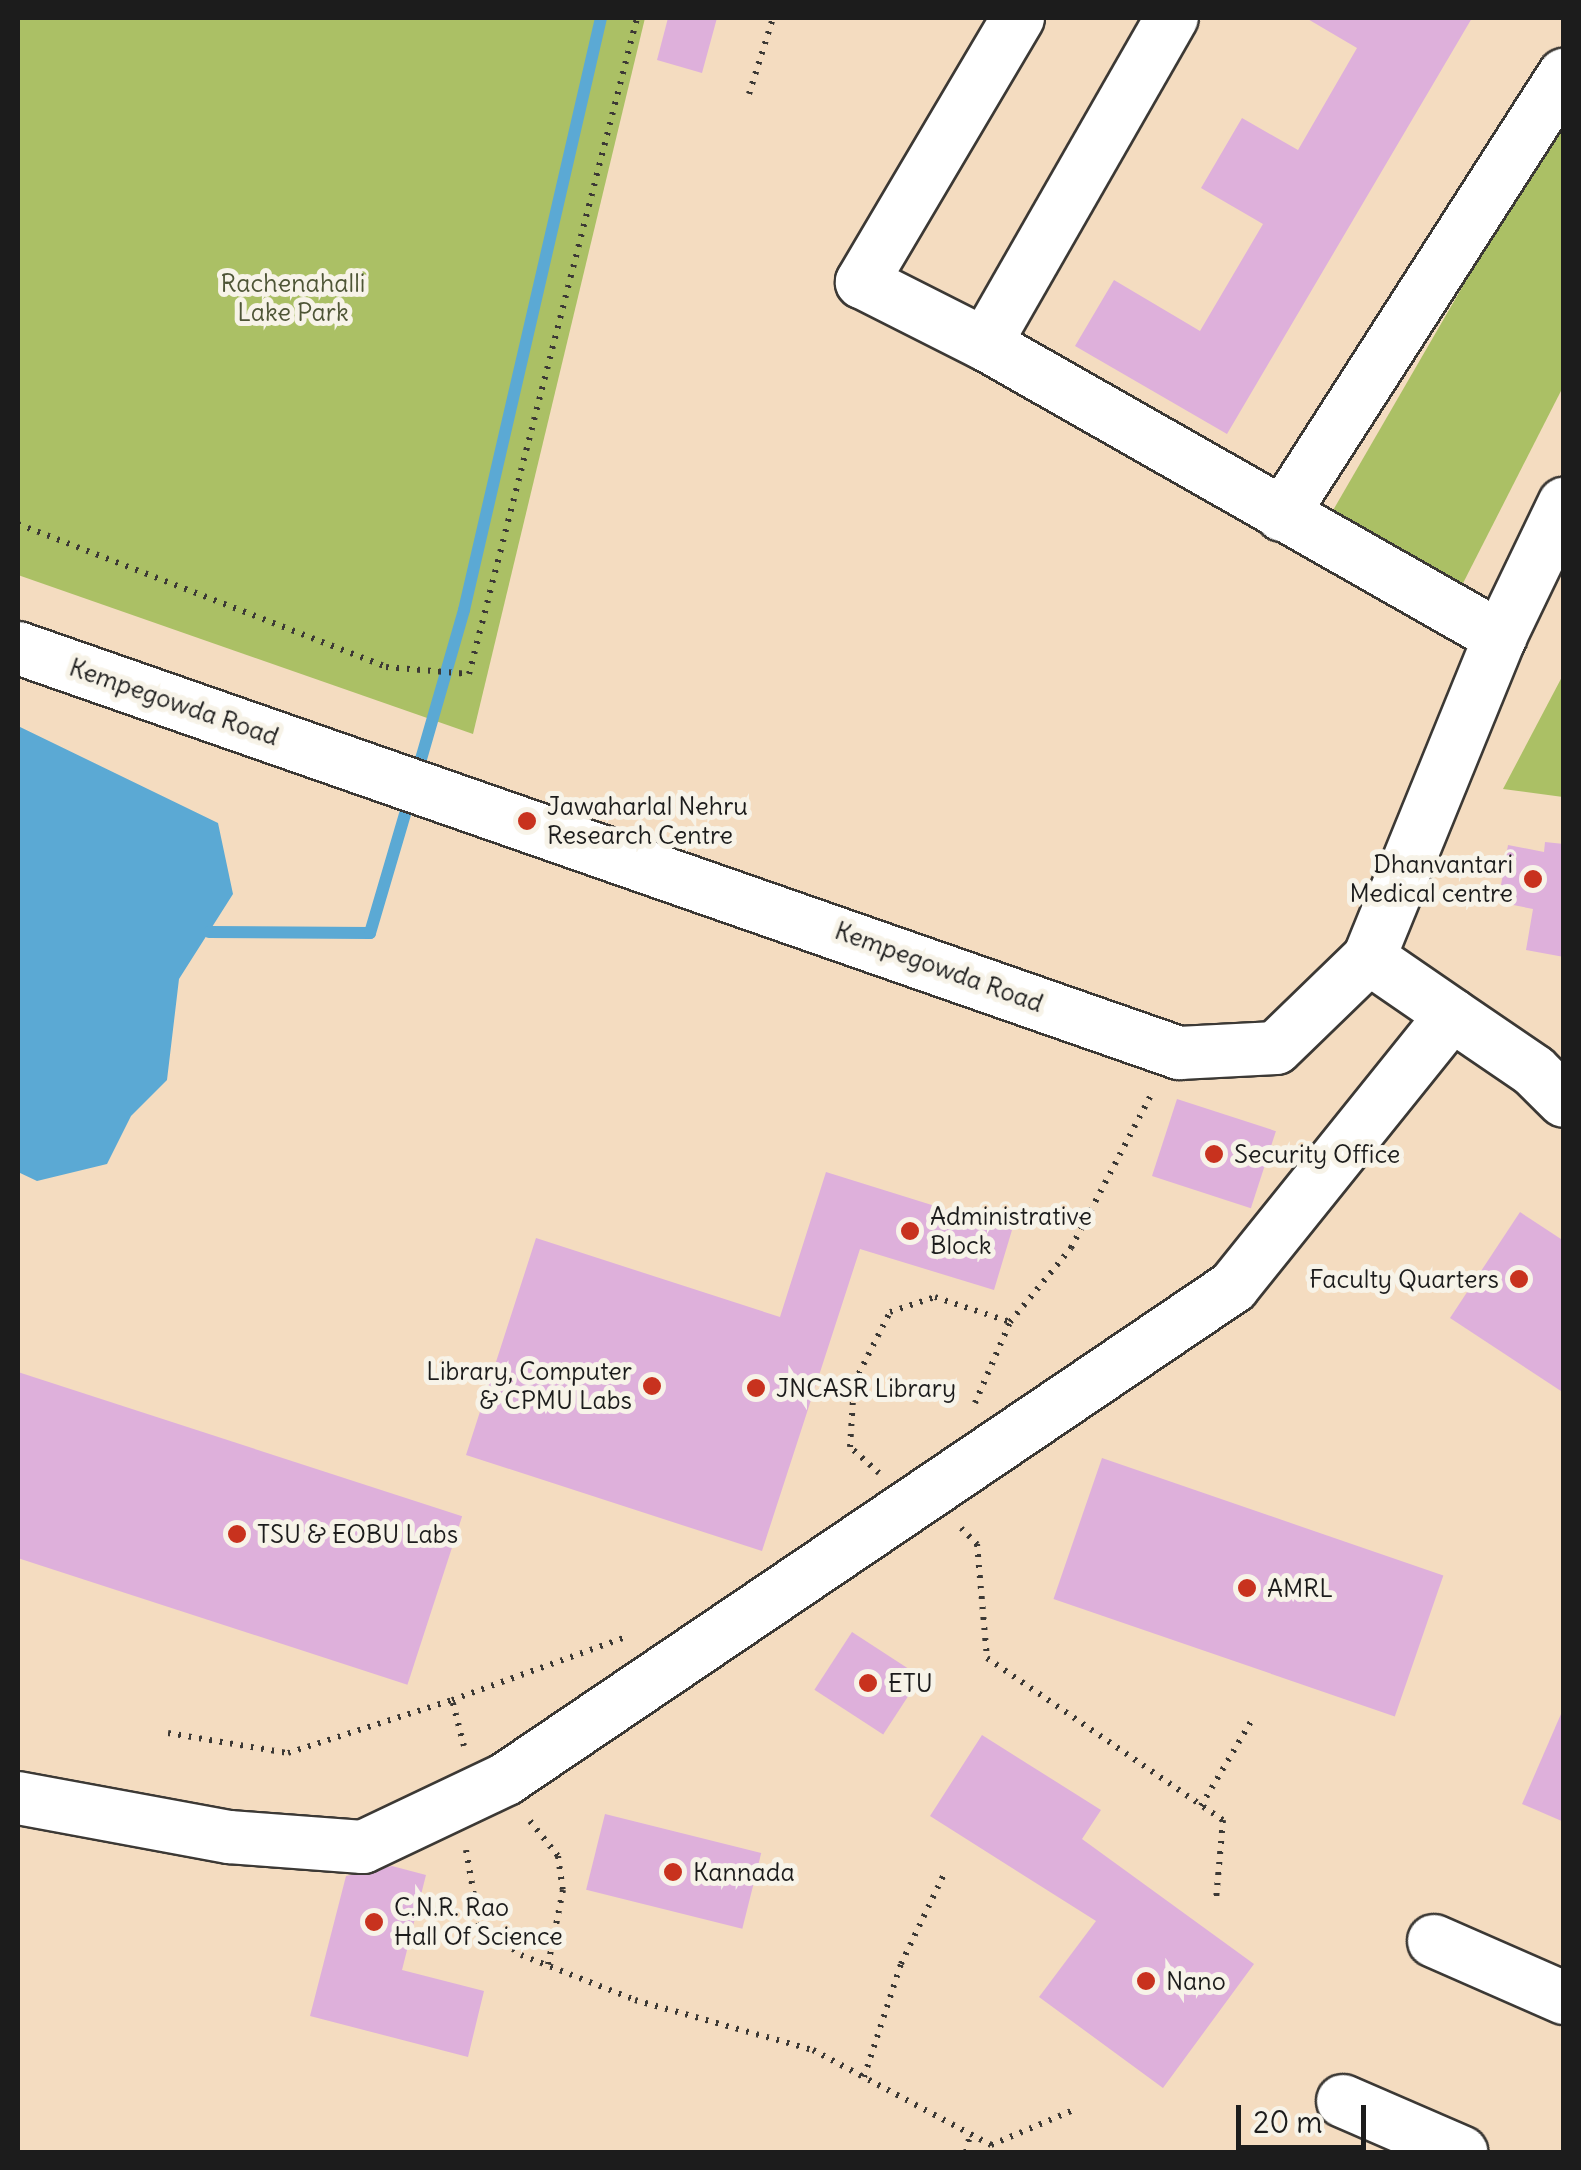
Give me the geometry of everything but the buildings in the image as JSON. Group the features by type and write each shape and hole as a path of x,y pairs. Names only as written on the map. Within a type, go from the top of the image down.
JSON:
{"street":[{"path":"1018,18 862,282 985,344 1500,636"},
{"path":"985,344 1172,18"},
{"path":"1282,515 1564,75"},
{"name":"Kempegowda Road","path":"18,648 442,792 1173,1050 1276,1048 1369,958 1500,636 1564,504"},
{"path":"1369,958 1452,1015 1554,1071"},
{"path":"18,1798 229,1838 362,1847 480,1804 722,1636 900,1477 1233,1287 1452,1015"},
{"path":"1434,1941 1564,1998"},
{"path":"1344,2101 1461,2152"}],"path":[{"path":"18,524 386,667 469,674 637,18"},
{"path":"749,94 772,18"},
{"path":"972,1411 1010,1322 1071,1248 1173,1050"},
{"path":"1010,1322 935,1297 890,1312 854,1383 850,1446 900,1477 976,1544 987,1658 1223,1820 1216,1900"},
{"path":"866,1486 900,1477"},
{"path":"168,1733 288,1753 452,1700 632,1635"},
{"path":"452,1700 480,1804 463,1855 479,1924 548,1966 635,2000 813,2050 990,2145 1070,2111"},
{"path":"1201,1806 1253,1718"},
{"path":"480,1804 534,1821 558,1856 563,1890 548,1966"},
{"path":"864,2077 901,1964 945,1872"},
{"path":"966,2152 970,2134"}],"green space":[{"name":"Rachenahalli Lake Park","path":"18,18 645,18 473,734 18,575"},
{"path":"1563,113 1563,387 1457,595 1328,519"},
{"path":"1563,675 1563,797 1503,789"}],"water":[{"path":"18,726 218,823 233,894 179,979 167,1080 131,1116 107,1164 37,1181 18,1172"}],"waterway":[{"path":"417,773 464,610 601,18"},
{"path":"209,932 370,933 410,797"}],"place":[{"name":"Jawaharlal Nehru Research Centre","path":"527,821"},
{"name":"Dhanvantari Medical centre","path":"1533,879"},
{"name":"Security Office","path":"1214,1154"},
{"name":"Administrative Block","path":"910,1231"},
{"name":"Faculty Quarters","path":"1519,1279"},
{"name":"Library, Computer & CPMU Labs","path":"652,1386"},
{"name":"JNCASR Library","path":"756,1388"},
{"name":"TSU & EOBU Labs","path":"237,1534"},
{"name":"AMRL","path":"1247,1588"},
{"name":"ETU","path":"868,1683"},
{"name":"Kannada","path":"673,1872"},
{"name":"C.N.R. Rao Hall Of Science","path":"374,1922"},
{"name":"Nano","path":"1146,1981"}]}
